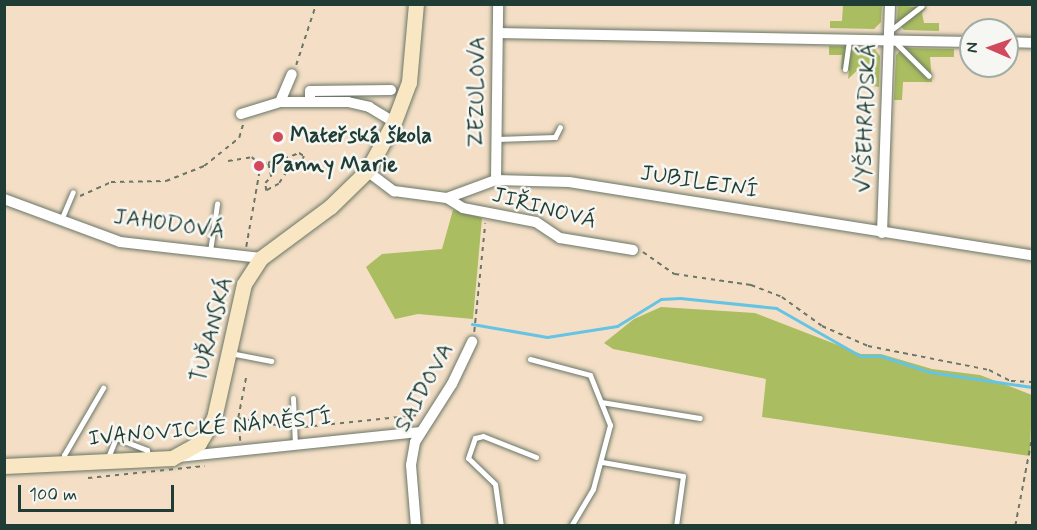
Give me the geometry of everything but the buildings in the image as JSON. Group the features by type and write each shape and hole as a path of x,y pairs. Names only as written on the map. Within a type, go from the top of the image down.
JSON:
{"main road":[{"name":"TUŘANSKÁ","path":"172,458 199,442 214,418 244,284 261,258 330,207 367,171 394,122 409,82 416,4"},
{"name":"IVANOVICKÉ NÁMĚSTÍ","path":"4,466 172,458"}],"street":[{"name":"ZEZULOVA","path":"496,180 498,4"},
{"name":"VYŠEHRADSKÁ","path":"882,233 890,4"},
{"path":"498,33 849,39 890,37 959,41"},
{"path":"280,102 292,74"},
{"path":"310,102 310,91 391,90"},
{"path":"241,114 280,102 348,102 369,107 394,122"},
{"name":"JUBILEJNÍ","path":"367,171 394,191 447,198 496,180 568,182 1032,255"},
{"name":"JIŘINOVÁ","path":"447,198 463,208 536,222 560,238 633,250"},
{"name":"JAHODOVÁ","path":"4,199 120,242 209,253 245,254 261,258"},
{"name":"SAIDOVA","path":"416,525 411,465 418,432 452,384 472,342"},
{"name":"IVANOVICKÉ NÁMĚSTÍ","path":"172,458 418,432"}],"lane":[{"path":"922,6 890,37 929,76"},
{"path":"845,69 849,39"},
{"path":"497,139 555,137 560,128"},
{"path":"61,220 73,192"},
{"path":"209,253 217,204"},
{"path":"229,353 271,362"},
{"path":"530,359 590,375 610,425 593,489 571,525"},
{"path":"65,464 64,455 103,388"},
{"path":"293,398 295,445"},
{"path":"601,402 700,418"},
{"path":"501,525 495,484 468,458 475,438 483,435 536,457"},
{"path":"107,462 107,453 116,438 147,450 148,460"},
{"path":"602,462 683,476 676,525"}],"path":[{"path":"292,74 310,32 316,4"},
{"path":"69,202 111,182 166,181 204,166 239,138 244,129 241,114"},
{"path":"263,165 268,163 299,153 304,156 302,163 269,191 264,189 271,180 268,163"},
{"path":"228,161 252,157 257,162"},
{"path":"245,254 259,172"},
{"path":"472,342 484,261 485,213"},
{"path":"633,250 644,252 675,274 751,285 782,297 822,326 867,346 989,369 1011,381 1032,382"},
{"path":"240,451 238,418 246,377"},
{"path":"238,418 294,427 383,421 426,411"},
{"path":"1015,525 1032,437"}],"green space":[{"path":"843,5 882,5 881,22 874,29 830,28 830,21 842,21"},
{"path":"898,5 926,8 922,13 924,23 939,23 939,31 904,30 897,22"},
{"path":"829,46 873,47 880,56 879,87 872,86 872,74 868,73 868,67 861,67 848,79 849,70 841,69 842,55 829,55"},
{"path":"903,48 954,49 954,57 930,57 932,82 903,82 902,100 894,100 896,55"},
{"path":"453,210 482,218 473,319 418,314 395,319 366,267 382,254 442,249"},
{"path":"661,307 755,313 861,354 881,354 932,369 980,375 1032,395 1030,456 762,417 766,379 613,349 604,343 634,319"}],"waterway":[{"path":"472,324 547,337 617,326 661,299 680,298 776,308 860,356 881,356 930,372 1032,387"}],"place":[{"name":"Mateřská škola","path":"278,137"},
{"name":"Panny Marie","path":"259,166"}]}
